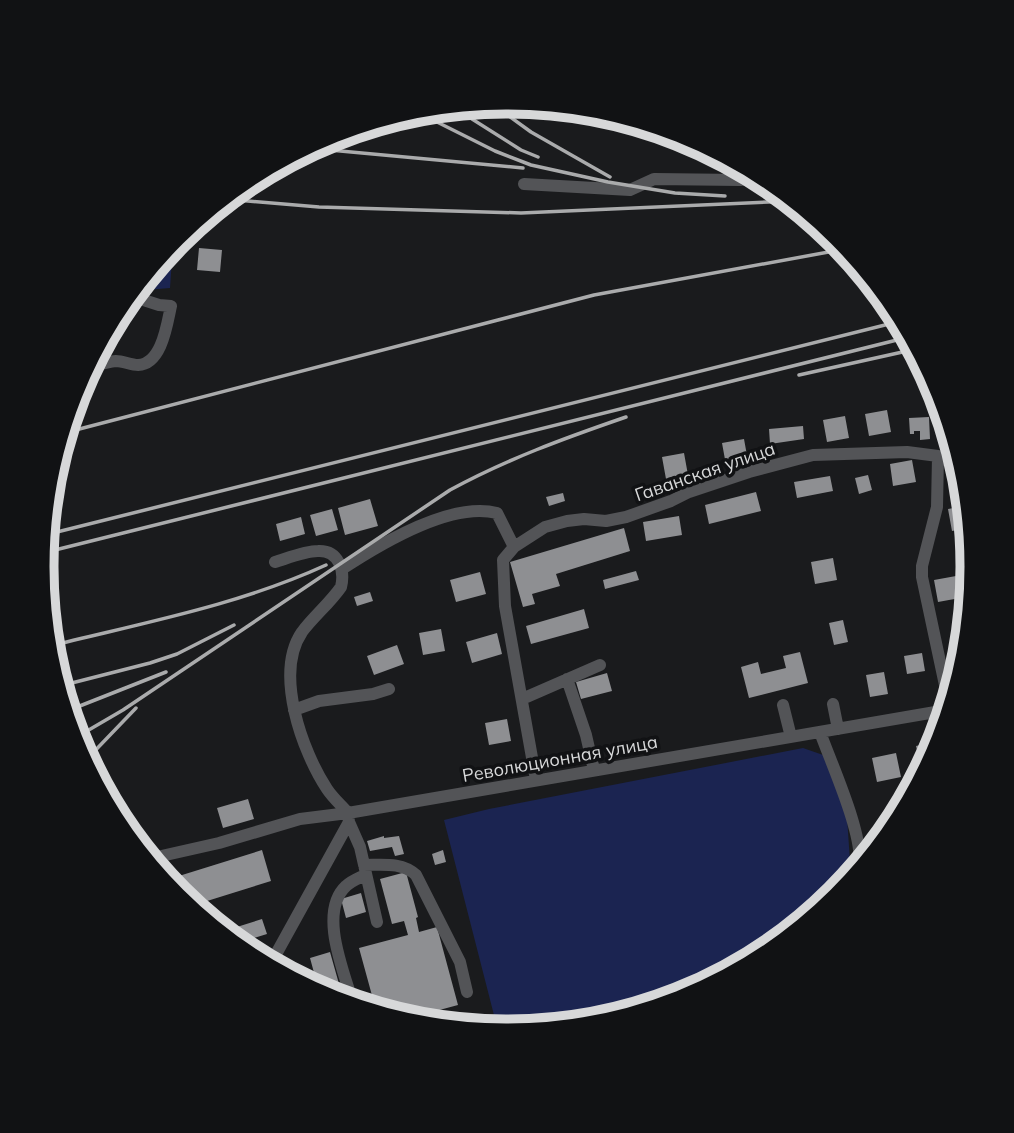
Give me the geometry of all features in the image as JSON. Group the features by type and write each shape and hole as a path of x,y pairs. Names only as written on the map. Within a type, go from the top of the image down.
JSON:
{"street":[{"path":"524,184 630,190 654,179 742,180"},
{"path":"102,364 118,361 136,365 154,358 171,306 142,300"},
{"name":"Гаванская улица","path":"514,547 545,527 567,521 606,521 626,517 725,480 813,455 907,452 938,456 947,460"},
{"path":"938,456 937,508 922,566 922,577 944,682"},
{"path":"342,569 394,537 435,521 476,510 497,513 514,547 503,560 505,606 536,780"},
{"path":"275,562 318,551 329,553 340,563 342,569 341,587 302,632 292,654 289,672 298,724 320,776 348,818 360,847 377,922"},
{"path":"522,699 600,665"},
{"path":"567,679 586,735 594,770"},
{"path":"295,710 319,701 390,689"},
{"path":"783,705 791,737"},
{"path":"833,705 838,729"},
{"name":"Революционная улица","path":"160,856 219,843 300,819 348,818 536,780 936,711"},
{"path":"820,732 859,850"},
{"path":"275,955 348,818"},
{"path":"350,991 334,932 332,913 337,898 346,886 365,870 396,865 409,868 416,875 460,962 467,992"}],"shaded area":[{"path":"172,263 170,288 149,290"},
{"path":"803,748 826,756 847,817 850,861 827,887 783,926 733,959 680,985 595,1011 537,1018 495,1019 444,820"}],"building":[{"path":"199,248 222,250 220,272 197,270"},
{"path":"887,410 891,432 869,436 865,414"},
{"path":"845,416 849,438 827,442 823,420"},
{"path":"929,417 930,439 920,440 920,431 910,434 909,418"},
{"path":"803,426 804,439 770,444 769,429"},
{"path":"744,439 748,461 726,465 722,443"},
{"path":"684,453 688,475 666,479 662,457"},
{"path":"912,460 916,482 893,486 890,464"},
{"path":"868,475 872,490 859,494 855,478"},
{"path":"830,476 833,491 797,498 794,482"},
{"path":"756,492 761,511 709,524 705,505"},
{"path":"563,493 565,501 549,506 546,497"},
{"path":"370,499 378,526 345,535 338,508"},
{"path":"956,508 958,530 952,531 948,509"},
{"path":"332,509 338,530 316,536 310,515"},
{"path":"679,516 682,535 646,541 643,522"},
{"path":"301,517 305,534 280,541 276,524"},
{"path":"624,528 630,551 556,574 560,586 532,594 535,604 523,607 510,562"},
{"path":"833,558 837,580 815,584 811,562"},
{"path":"636,571 639,580 605,589 603,580"},
{"path":"480,572 486,594 456,602 450,580"},
{"path":"956,576 959,598 938,602 934,580"},
{"path":"370,592 373,601 357,606 354,597"},
{"path":"584,609 589,628 531,644 526,626"},
{"path":"843,620 848,642 834,645 829,623"},
{"path":"441,629 445,651 423,655 419,633"},
{"path":"497,633 502,654 472,663 466,642"},
{"path":"397,645 404,664 374,675 367,656"},
{"path":"800,652 808,683 749,698 741,667 758,662 761,674 786,668 783,656"},
{"path":"922,653 925,671 907,674 904,656"},
{"path":"884,672 888,694 870,697 866,675"},
{"path":"607,673 612,691 581,699 576,682"},
{"path":"507,719 511,741 489,745 485,723"},
{"path":"923,744 918,756 916,746"},
{"path":"896,753 901,777 877,782 872,758"},
{"path":"248,799 254,819 223,828 217,808"},
{"path":"384,836 399,836 404,854 395,856 392,847 370,851 367,841"},
{"path":"262,850 271,881 203,902 177,876"},
{"path":"443,850 446,862 435,865 432,854"},
{"path":"406,872 418,917 419,932 437,927 458,1005 430,1013 373,999 359,948 408,935 404,921 392,924 380,879"},
{"path":"361,893 366,912 346,918 341,899"},
{"path":"262,919 267,934 250,939 234,928"},
{"path":"330,952 340,987 315,977 310,958"}],"railway":[{"path":"506,114 531,132 610,177"},
{"path":"467,116 521,150 538,157"},
{"path":"433,120 495,151 531,165 675,193 725,196"},
{"path":"330,150 523,168"},
{"path":"240,200 319,207 521,213 776,202"},
{"path":"75,430 594,295 832,251"},
{"path":"55,532 889,324"},
{"path":"55,550 899,340"},
{"path":"799,375 905,351"},
{"path":"86,732 123,710 450,490 536,450 626,417"},
{"path":"61,643 225,602 326,565"},
{"path":"70,683 177,654 234,625"},
{"path":"77,707 166,672"},
{"path":"94,752 136,708"}]}
